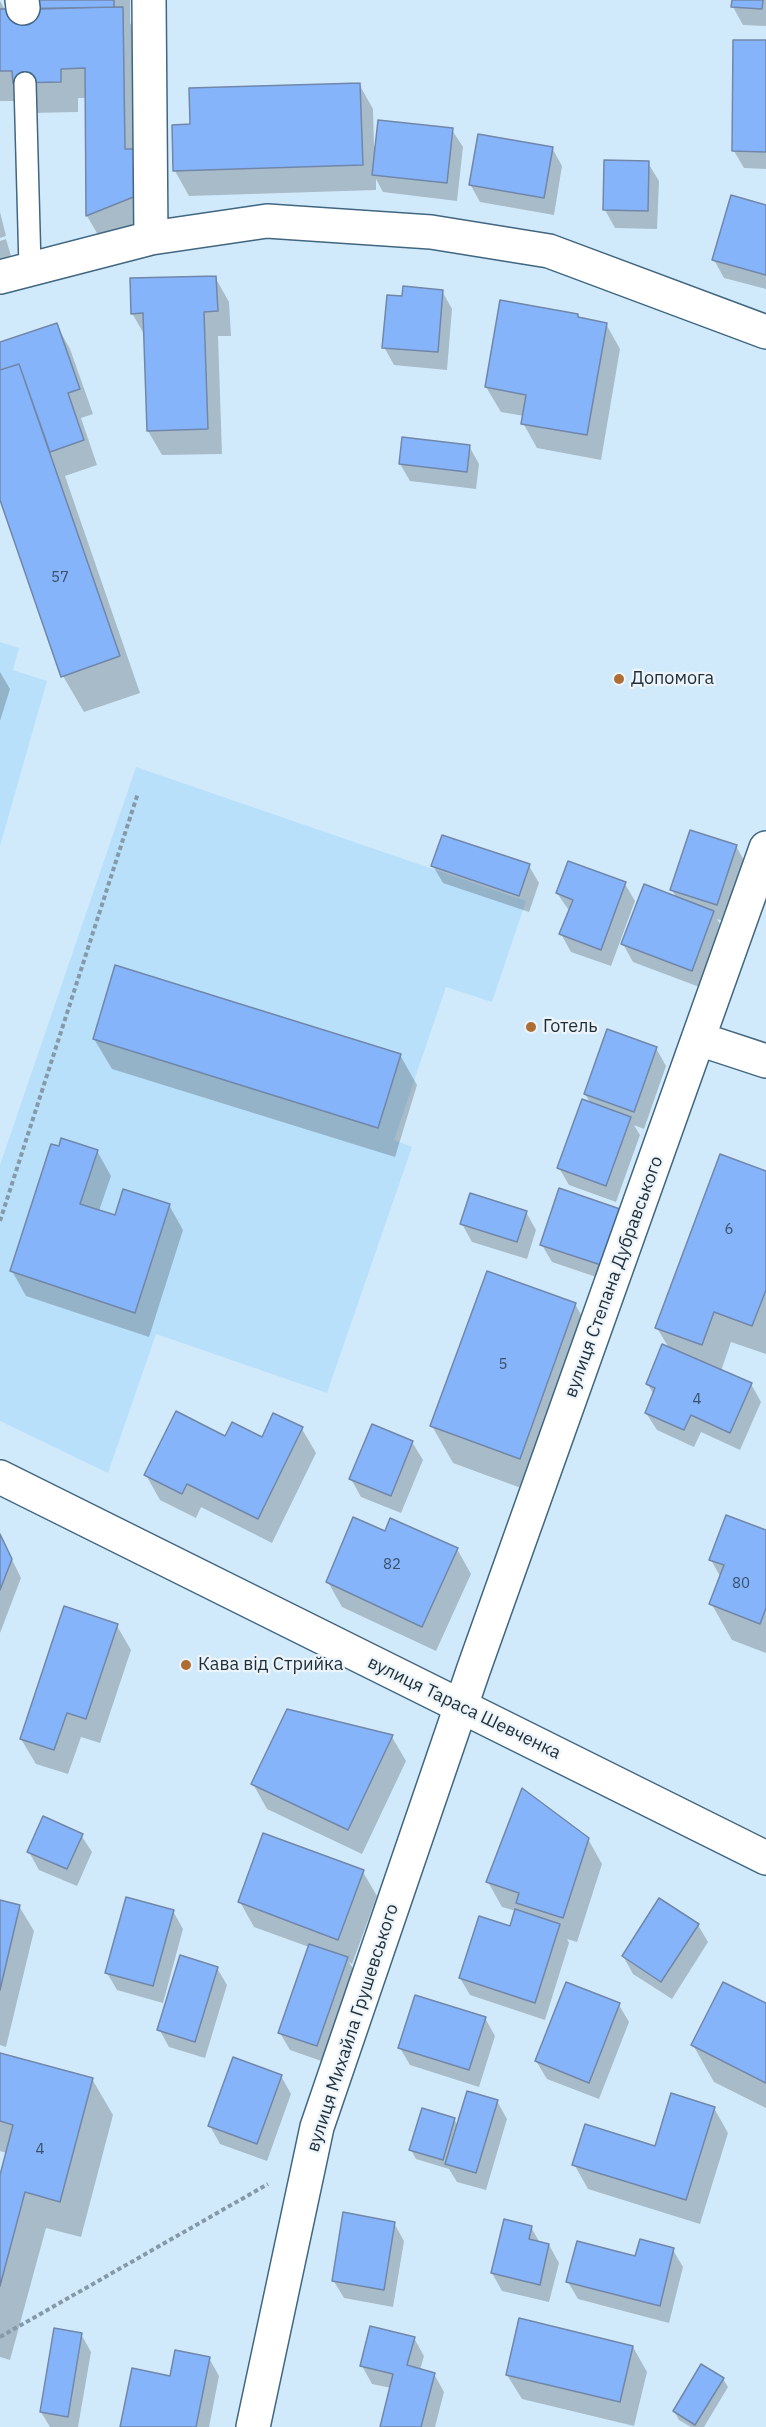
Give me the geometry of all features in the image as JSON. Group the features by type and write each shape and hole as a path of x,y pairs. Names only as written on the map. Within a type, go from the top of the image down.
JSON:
{"street":[{"path":"149,0 151,238"},
{"path":"15,272 151,238 267,221 431,232 549,251 766,332"},
{"name":"вулиця Степана Дубравського","path":"462,1706 766,848"},
{"path":"699,1039 766,1061"},
{"name":"вулиця Тараса Шевченка","path":"0,1477 766,1858"},
{"name":"вулиця Михайла Грушевського","path":"253,2427 317,2127 462,1706"}],"lane":[{"path":"15,272 25,83"}],"path":[{"path":"0,1221 138,793"},
{"path":"0,2337 277,2179"}],"shaded area":[{"path":"0,642 19,648 13,670 47,681 0,846"},
{"path":"136,767 526,901 492,1002 446,987 394,1140 412,1147 327,1393 156,1334 108,1473 0,1421 0,1165"}],"building":[{"path":"38,0 114,0 114,7 38,9"},
{"path":"732,0 763,0 762,9 731,7"},
{"path":"123,7 125,149 140,149 141,194 86,216 85,68 61,69 61,82 13,83 12,71 0,71 0,9"},
{"path":"733,40 766,40 766,152 732,151"},
{"path":"360,83 363,165 173,171 172,125 190,124 189,88"},
{"path":"378,120 453,128 447,183 372,175"},
{"path":"478,134 553,147 544,198 469,185"},
{"path":"604,160 649,161 648,211 603,210"},
{"path":"731,195 766,205 766,275 712,260"},
{"path":"216,276 218,311 204,312 208,429 147,431 143,313 131,314 130,278"},
{"path":"403,286 443,290 438,352 382,348 387,295 402,296"},
{"path":"500,300 578,314 578,317 607,323 587,435 521,424 526,395 485,387"},
{"path":"57,323 80,389 68,393 84,440 50,452 19,364 0,370 0,342"},
{"path":"19,364 120,656 61,677 0,500 0,370"},
{"path":"402,437 470,445 467,472 399,464"},
{"path":"690,830 737,845 717,905 670,890"},
{"path":"442,835 530,864 519,896 431,866"},
{"path":"568,861 626,882 601,950 559,934 573,900 556,893"},
{"path":"644,884 714,911 692,971 621,944"},
{"path":"115,965 401,1054 378,1128 93,1039"},
{"path":"607,1029 657,1047 634,1112 584,1094"},
{"path":"582,1099 631,1117 606,1186 557,1168"},
{"path":"61,1138 98,1150 80,1204 115,1215 123,1189 170,1204 135,1313 10,1271 51,1144 59,1146"},
{"path":"720,1154 766,1171 766,1290 752,1326 714,1312 702,1345 655,1328"},
{"path":"559,1188 620,1209 601,1265 540,1245"},
{"path":"470,1193 527,1211 517,1242 460,1224"},
{"path":"487,1271 576,1303 520,1459 430,1426"},
{"path":"662,1344 752,1383 730,1433 691,1415 684,1430 645,1413 655,1388 646,1384"},
{"path":"176,1411 225,1436 232,1422 262,1437 273,1413 303,1427 258,1519 187,1484 182,1494 144,1475"},
{"path":"372,1424 413,1441 391,1496 349,1479"},
{"path":"726,1515 766,1530 766,1608 760,1624 709,1604 724,1565 709,1560"},
{"path":"353,1517 385,1531 390,1518 458,1548 422,1627 326,1582"},
{"path":"0,1534 12,1559 0,1590"},
{"path":"64,1606 118,1624 86,1719 67,1713 54,1750 20,1739"},
{"path":"287,1709 393,1735 348,1830 251,1784"},
{"path":"522,1788 589,1838 563,1918 516,1903 519,1893 486,1882"},
{"path":"43,1816 83,1834 67,1869 27,1852"},
{"path":"263,1833 364,1870 338,1940 238,1902"},
{"path":"126,1897 174,1910 153,1986 105,1973"},
{"path":"659,1898 699,1924 661,1982 622,1956"},
{"path":"0,1900 20,1905 0,1990"},
{"path":"515,1909 560,1924 535,2003 459,1978 479,1916 510,1926"},
{"path":"309,1944 348,1957 317,2046 278,2033"},
{"path":"180,1955 218,1967 195,2042 157,2030"},
{"path":"566,1982 620,2003 589,2083 535,2061"},
{"path":"723,1982 766,2003 766,2083 691,2045"},
{"path":"415,1995 486,2017 469,2070 398,2048"},
{"path":"0,2053 93,2078 60,2202 25,2192 0,2286 0,2175 13,2125 0,2121"},
{"path":"233,2057 282,2075 257,2144 208,2126"},
{"path":"467,2091 498,2100 476,2173 445,2164"},
{"path":"671,2093 715,2107 686,2200 572,2165 585,2124 655,2146"},
{"path":"422,2108 455,2118 443,2160 409,2150"},
{"path":"343,2212 395,2222 384,2290 332,2281"},
{"path":"504,2219 532,2226 529,2239 549,2244 540,2285 491,2273"},
{"path":"640,2239 674,2248 660,2306 566,2282 577,2241 635,2256"},
{"path":"519,2318 633,2346 620,2402 506,2375"},
{"path":"370,2326 415,2337 407,2365 435,2373 421,2427 380,2427 393,2374 360,2366"},
{"path":"54,2328 82,2333 68,2417 40,2412"},
{"path":"175,2350 210,2357 196,2427 120,2427 132,2368 170,2376"},
{"path":"701,2364 724,2378 695,2425 673,2411"}],"place":[{"name":"Допомога","path":"619,679"},
{"name":"Готель","path":"531,1027"},
{"name":"Кава від Стрийка","path":"186,1665"}]}
